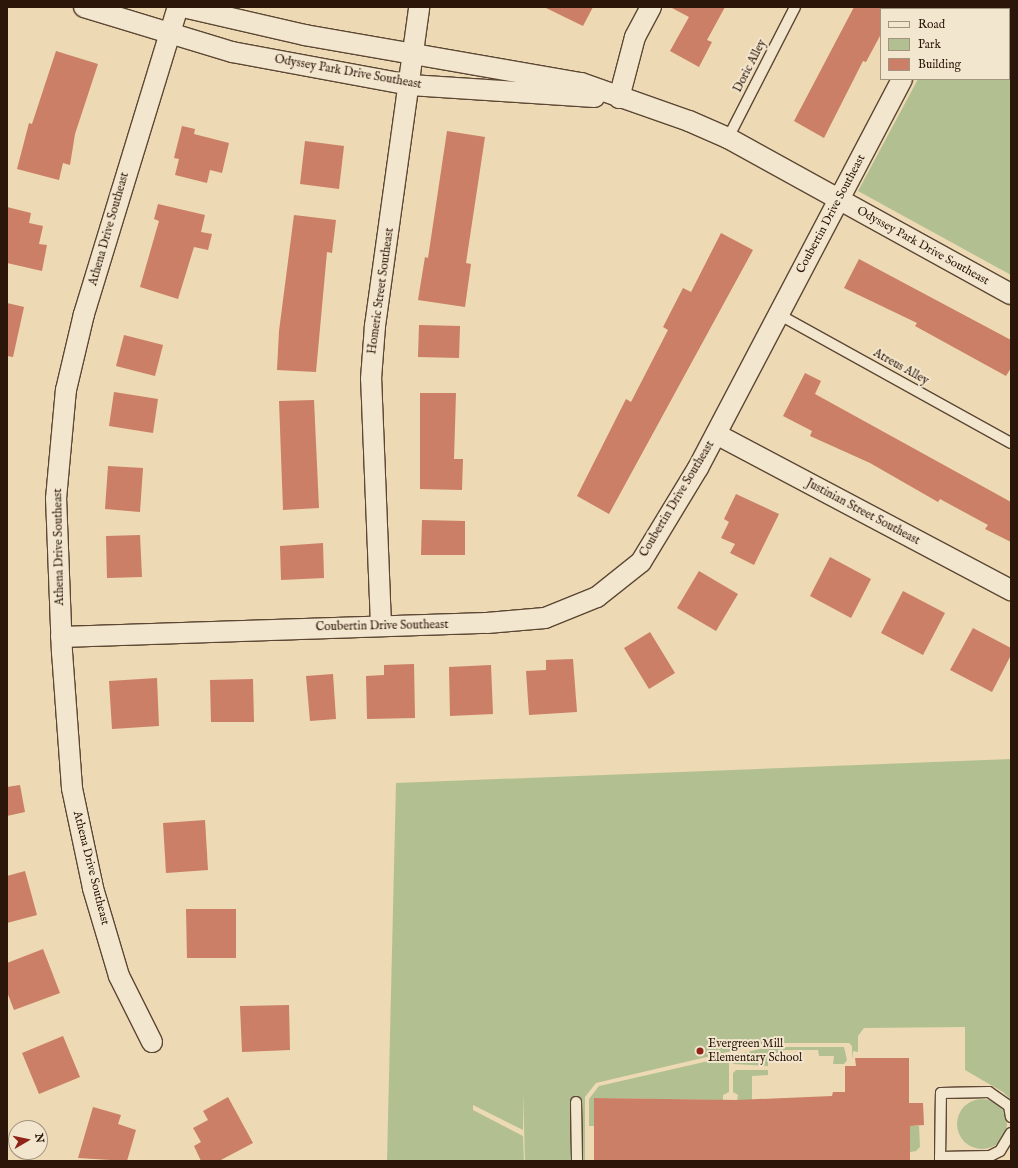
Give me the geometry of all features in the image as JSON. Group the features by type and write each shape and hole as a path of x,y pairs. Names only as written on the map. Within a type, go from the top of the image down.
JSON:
{"street":[{"name":"Odyssey Park Drive Southeast","path":"84,7 232,52 410,85 618,98"},
{"name":"Athena Drive Southeast","path":"152,1042 120,976 93,888 72,788 61,637 56,499 66,390 84,314 135,140 172,34 178,7"},
{"name":"Odyssey Park Drive Southeast","path":"182,7 305,35 581,83 618,98 689,120 728,138 1011,294"},
{"name":"Homeric Street Southeast","path":"381,625 371,379 374,326 410,85 419,7"},
{"path":"618,98 635,37 651,7"},
{"name":"Coubertin Drive Southeast","path":"61,637 381,625 487,623 544,618 597,597 640,562 716,434 901,80"},
{"name":"Justinian Street Southeast","path":"716,434 1011,590"}],"lane":[{"name":"Doric Alley","path":"728,138 796,7"},
{"name":"Atreus Alley","path":"778,314 1011,443"},
{"path":"1011,1117 1009,1106 989,1092 941,1093 940,1159 990,1156 1000,1151 1011,1133"},
{"path":"576,1102 577,1161"}],"green space":[{"path":"957,7 1011,7 1011,275 858,191 917,80 1010,80 1010,8"},
{"name":"Evergreen Mill Elementary School","path":"1011,759 1011,1100 1003,1092 965,1070 965,1027 864,1028 858,1036 858,1052 853,1051 852,1060 852,1046 849,1043 766,1043 596,1083 585,1097 585,1161 525,1161 523,1093 523,1130 473,1105 473,1110 523,1136 524,1161 387,1161 396,783"},
{"path":"767,1047 844,1047 847,1060 844,1064 833,1064 834,1056 819,1056 818,1050 784,1050 782,1056 768,1056 768,1066 733,1064 736,1055"},
{"path":"726,1057 729,1059 729,1092 723,1095 723,1100 594,1098 594,1126 589,1126 589,1099 599,1086"},
{"path":"736,1070 768,1070 768,1075 752,1076 752,1100 737,1100 738,1095 733,1092 733,1073"},
{"path":"987,1099 992,1100 1000,1106 1006,1114 1006,1134 1000,1142 992,1148 977,1149 972,1148 964,1142 958,1134 957,1119 958,1114 964,1106 972,1100"},
{"path":"910,1126 919,1126 920,1147 916,1151 910,1152"}],"building":[{"path":"544,7 593,7 583,26"},
{"path":"670,7 725,7 707,40 712,42 699,67 670,51 689,17"},
{"path":"854,7 881,7 880,36 866,62 863,61 824,138 794,121"},
{"path":"56,51 98,64 75,134 70,165 63,163 59,180 17,169 29,123 32,124"},
{"path":"182,126 195,129 194,134 229,143 222,173 210,170 207,183 175,175 179,159 174,158"},
{"path":"447,131 485,137 466,263 471,264 465,307 418,300 425,257 428,258"},
{"path":"305,141 344,146 339,189 300,184"},
{"path":"158,204 205,215 201,232 212,234 208,250 194,247 178,299 140,287 159,221 154,219"},
{"path":"7,207 31,213 29,223 43,226 39,244 47,245 42,271 7,263"},
{"path":"294,215 336,220 332,253 327,252 316,372 277,370 279,331"},
{"path":"721,233 753,250 609,514 577,496 626,399 631,402 668,330 663,327 683,288 691,292"},
{"path":"859,259 1011,340 1011,368 1006,376 915,326 917,323 844,288"},
{"path":"7,303 24,307 13,357 7,356"},
{"path":"419,325 460,326 459,358 418,357"},
{"path":"124,335 163,345 155,376 116,366"},
{"path":"805,373 821,381 815,394 1011,502 1011,542 985,529 988,525 940,499 938,502 870,463 810,436 812,431 783,416"},
{"path":"114,392 158,399 153,433 109,426"},
{"path":"420,393 456,393 454,459 463,459 462,490 420,489"},
{"path":"314,400 319,508 283,510 279,401"},
{"path":"108,466 143,468 140,512 105,509"},
{"path":"736,494 779,514 754,565 730,553 735,544 721,538 729,522 724,519"},
{"path":"422,520 465,521 465,555 421,555"},
{"path":"140,535 142,577 107,578 106,536"},
{"path":"323,543 324,578 281,580 280,546"},
{"path":"830,557 871,579 851,618 810,596"},
{"path":"699,571 738,594 716,631 677,608"},
{"path":"903,591 945,613 923,655 881,633"},
{"path":"973,628 1011,648 1011,655 992,692 950,670"},
{"path":"650,632 675,673 649,689 624,648"},
{"path":"573,659 577,712 529,715 526,671 546,670 546,660"},
{"path":"414,664 415,718 367,719 366,676 384,675 384,665"},
{"path":"491,665 493,714 450,716 449,667"},
{"path":"333,674 336,719 310,721 306,676"},
{"path":"157,678 159,726 112,729 109,681"},
{"path":"253,679 254,722 211,722 210,680"},
{"path":"20,785 25,812 7,816 7,787"},
{"path":"205,820 208,870 166,873 163,823"},
{"path":"25,871 37,915 7,923 7,876"},
{"path":"186,909 236,909 236,958 187,958"},
{"path":"43,949 60,993 14,1010 7,992 7,963"},
{"path":"289,1005 290,1050 242,1052 240,1006"},
{"path":"63,1036 80,1077 39,1094 22,1053"},
{"path":"855,1058 909,1058 909,1103 923,1103 924,1125 910,1126 910,1161 594,1161 594,1098 737,1100 832,1096 833,1092 845,1092 845,1066 856,1066"},
{"path":"228,1097 253,1143 219,1161 201,1161 194,1146 201,1142 193,1128 208,1120 203,1111"},
{"path":"93,1107 121,1115 118,1124 136,1130 127,1161 78,1158"}],"place":[{"name":"Evergreen Mill Elementary School","path":"700,1051"}]}
